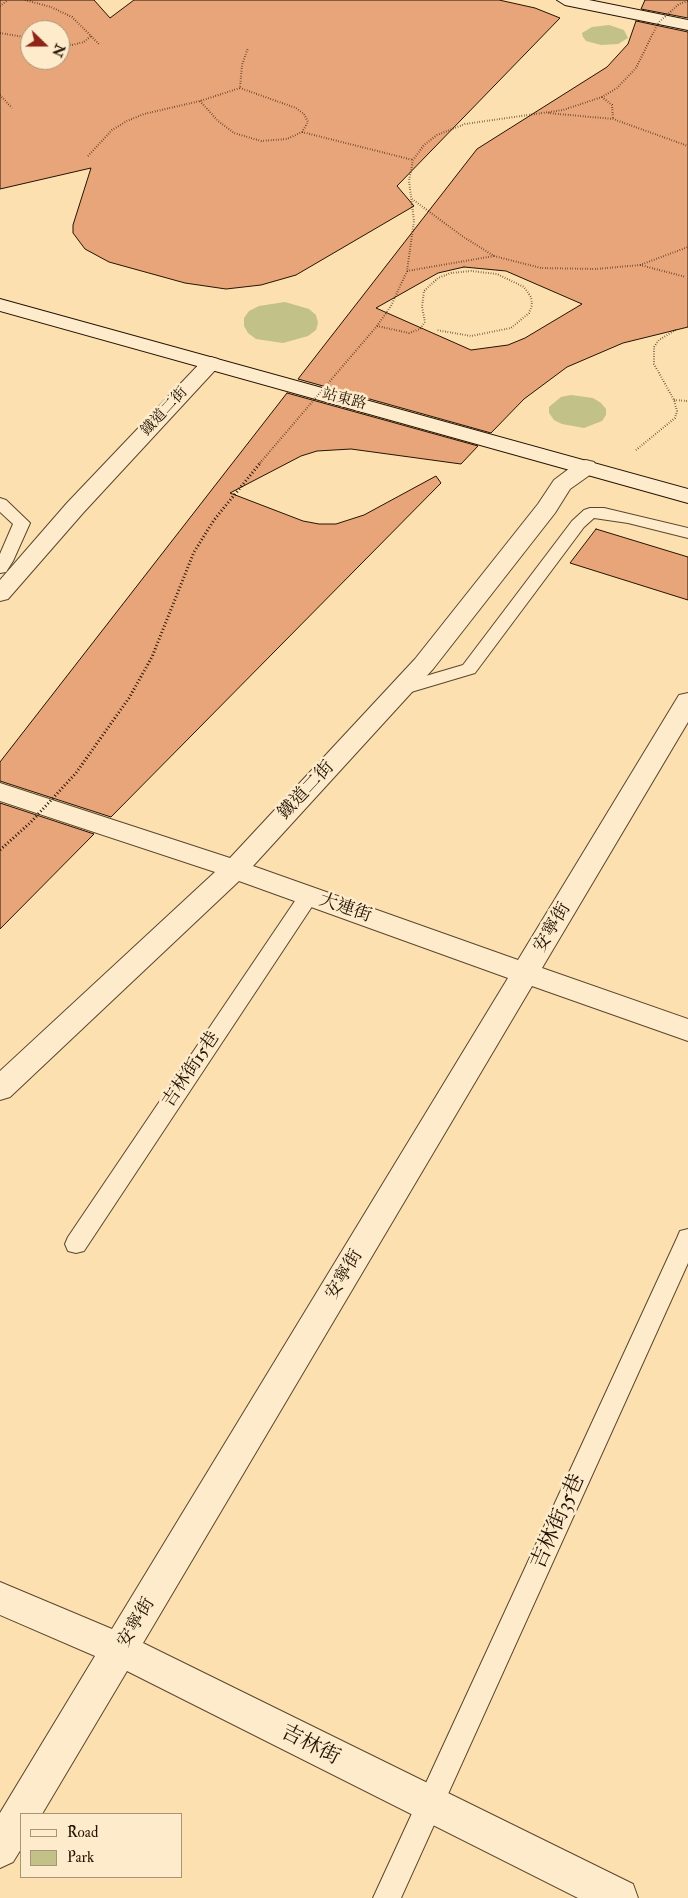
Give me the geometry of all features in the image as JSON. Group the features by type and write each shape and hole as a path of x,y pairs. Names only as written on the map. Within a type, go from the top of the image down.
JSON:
{"street":[{"path":"565,0 595,3 688,25"},
{"name":"站東路","path":"0,305 688,496"},
{"name":"鐵道二街","path":"0,594 75,508 211,364"},
{"name":"鐵道二街","path":"0,1089 235,868 424,664 547,508 562,485 586,467"},
{"name":"安寧街","path":"21,1813 121,1650 688,701"},
{"name":"大連街","path":"0,792 235,868 308,897 688,1030"},
{"name":"吉林街","path":"0,1598 121,1650 430,1806 618,1898"},
{"name":"安寧街","path":"0,1848 20,1815"}],"lane":[{"path":"0,502 22,523 0,568"},
{"path":"401,689 469,669 578,524 590,513 604,513 688,533"},
{"name":"吉林街15巷","path":"76,1244 308,897"},
{"name":"吉林街35巷","path":"387,1898 688,1238"}],"path":[{"path":"0,6 8,0"},
{"path":"25,0 51,7 72,17 100,45"},
{"path":"0,850 76,774 129,698 152,657 194,552 214,520 284,434 377,326 391,306 407,271 414,221 409,181 413,160 430,139 451,128 475,122 548,113 579,106 602,97 617,88 636,68 658,24 678,4 688,1"},
{"path":"0,33 20,36"},
{"path":"70,45 84,42 92,36"},
{"path":"240,88 242,65 248,48"},
{"path":"88,156 112,130 127,121 144,114 200,101 240,88 286,103 300,111 308,122 302,132 287,139 262,142 234,133 218,121 200,101"},
{"path":"0,95 12,108"},
{"path":"602,97 612,105 613,119"},
{"path":"548,113 613,119 644,128 688,146"},
{"path":"302,132 413,160"},
{"path":"412,199 462,236 494,256 542,268 596,269 640,265 688,247"},
{"path":"407,271 494,256"},
{"path":"640,265 686,277"},
{"path":"377,326 409,333 420,329 426,322 422,307 424,291 438,278 451,273 471,271 497,274 524,287 531,297 532,305 529,313 511,328 489,334 467,336 436,330"},
{"path":"634,451 675,418 677,411 674,400 654,364 654,347 659,340 677,329"},
{"path":"674,400 688,401"}],"green space":[{"path":"609,25 624,30 628,38 618,44 601,45 586,41 583,37 582,33 592,27"},
{"path":"285,302 309,309 316,315 318,323 316,330 308,336 283,343 256,339 248,333 244,326 244,318 249,311 259,306"},
{"path":"571,395 593,398 601,403 606,409 606,415 602,421 584,428 562,424 554,420 549,413 549,407 561,397"}],"building":[{"path":"0,0 94,0 110,18 134,0 499,0 535,8 560,18 397,186 414,206 296,275 261,285 226,289 185,283 109,262 85,249 73,233 73,225 91,168 0,189"},
{"path":"645,0 688,0 688,18 641,9"},
{"path":"636,21 688,32 688,327 623,343 567,367 524,399 491,433 298,379 477,149 607,67 628,44","holes":["464,267 506,271 582,304 525,338 508,345 471,350 376,308 438,273"]},
{"path":"287,393 478,446 461,464 351,449 317,451 301,456 230,493 303,521 319,524 336,524 364,515 436,476 441,483 111,817 0,781 0,762"},
{"path":"596,529 688,557 688,600 570,563"},
{"path":"0,803 94,834 0,929"}]}
